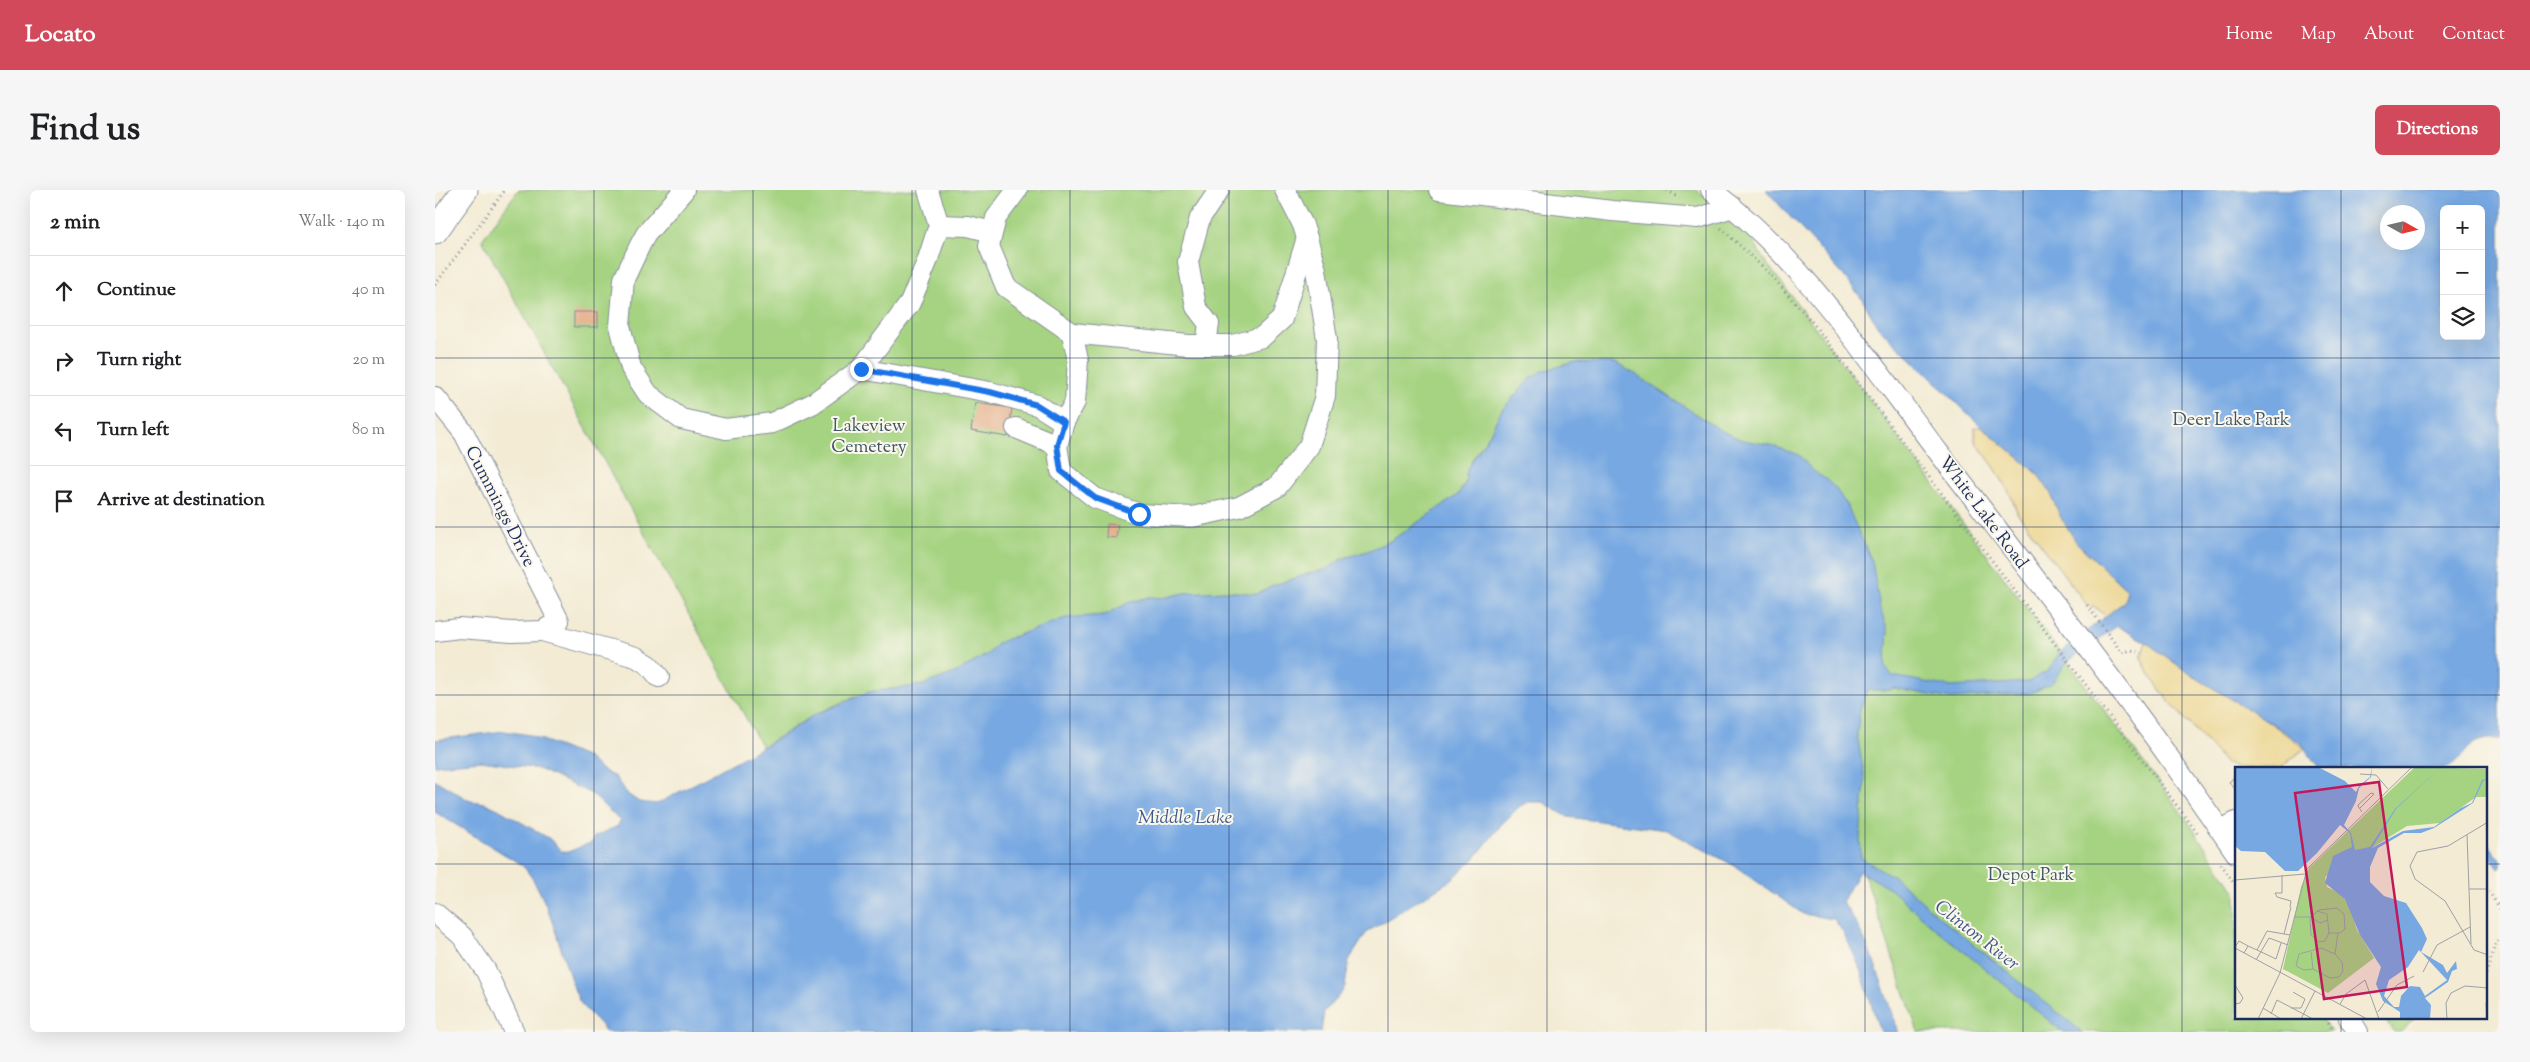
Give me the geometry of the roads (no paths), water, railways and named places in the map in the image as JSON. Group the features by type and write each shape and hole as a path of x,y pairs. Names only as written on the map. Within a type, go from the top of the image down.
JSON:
{"main road":[{"path":"435,231 465,190"}],"street":[{"path":"684,190 646,234 625,279 620,326 631,368 648,394 681,419 727,429 772,423 812,404 861,369 910,303 927,262 939,225 929,190"},
{"path":"1017,190 996,218 989,246 1005,287 1072,333 1189,345 1233,345 1262,337 1281,319 1307,238"},
{"path":"1206,344 1209,324 1195,307 1188,262 1200,218 1219,190"},
{"path":"1072,333 1078,360 1075,402 1064,422 1057,445 1061,471 1095,498 1139,514 1192,517 1239,507 1277,487 1309,446 1325,396 1327,339 1316,270 1307,238 1303,225 1285,190"},
{"path":"1439,190 1612,211 1698,218 1733,207"},
{"name":"White Lake Road","path":"1711,190 1766,236 1811,286 2082,641 2229,826 2235,849"},
{"path":"939,225 968,226 992,232"},
{"path":"861,369 990,392 1037,405 1064,422"},
{"name":"Cummings Drive","path":"435,397 464,433 559,620 542,631"},
{"path":"1016,428 1057,445"},
{"path":"435,630 459,628 512,632 542,631 636,657 649,665 659,677"},
{"path":"435,913 462,936 486,971 503,1004 514,1032"},
{"path":"2350,1020 2358,1032"}],"water":[{"name":"Middle Lake","path":"1766,190 2500,190 2500,739 2480,740 2474,743 2449,767 2318,767 2301,743 2193,676 2146,642 2117,626 2067,662 2052,683 2031,693 1951,699 1893,688 1891,690 1867,690 1860,710 1857,734 1865,780 1860,837 1861,858 1896,878 1938,916 2082,1032 2063,1032 1931,925 1888,887 1859,871 1842,902 1868,948 1898,1032 1880,1032 1856,959 1834,919 1803,914 1735,866 1667,830 1568,817 1543,802 1528,802 1520,806 1501,825 1474,859 1451,880 1367,932 1349,960 1345,986 1342,992 1324,1012 1321,1032 606,1032 579,1001 547,909 532,878 522,865 435,812 435,780 470,801 485,803 498,809 550,839 561,851 568,852 593,842 594,837 618,826 620,821 592,794 538,769 481,761 435,765 435,740 504,731 530,735 588,758 603,771 615,777 626,793 639,802 657,804 779,738 814,715 869,692 923,685 957,672 988,654 998,643 1066,618 1105,615 1128,603 1150,597 1163,598 1185,593 1225,591 1257,594 1271,586 1325,570 1344,558 1368,551 1392,540 1458,495 1465,484 1467,469 1489,435 1501,411 1531,378 1542,371 1575,362 1615,363 1720,430 1742,440 1771,445 1799,455 1812,470 1828,481 1836,489 1847,506 1872,561 1880,608 1888,632 1885,667 1893,676 1951,687 2028,682 2049,670 2059,653 2124,602 2127,590 2077,543 2060,516 2050,492 2037,473 1981,426 1878,327 1862,299 1844,276"},
{"path":"2487,842 2500,859 2500,869 2487,852"}],"park label":[{"name":"Deer Lake Park","path":"2231,419"},
{"name":"Lakeview Cemetery","path":"869,435"},
{"name":"Depot Park","path":"2031,874"}],"water label":[{"name":"Clinton River","path":"1978,934"}]}
